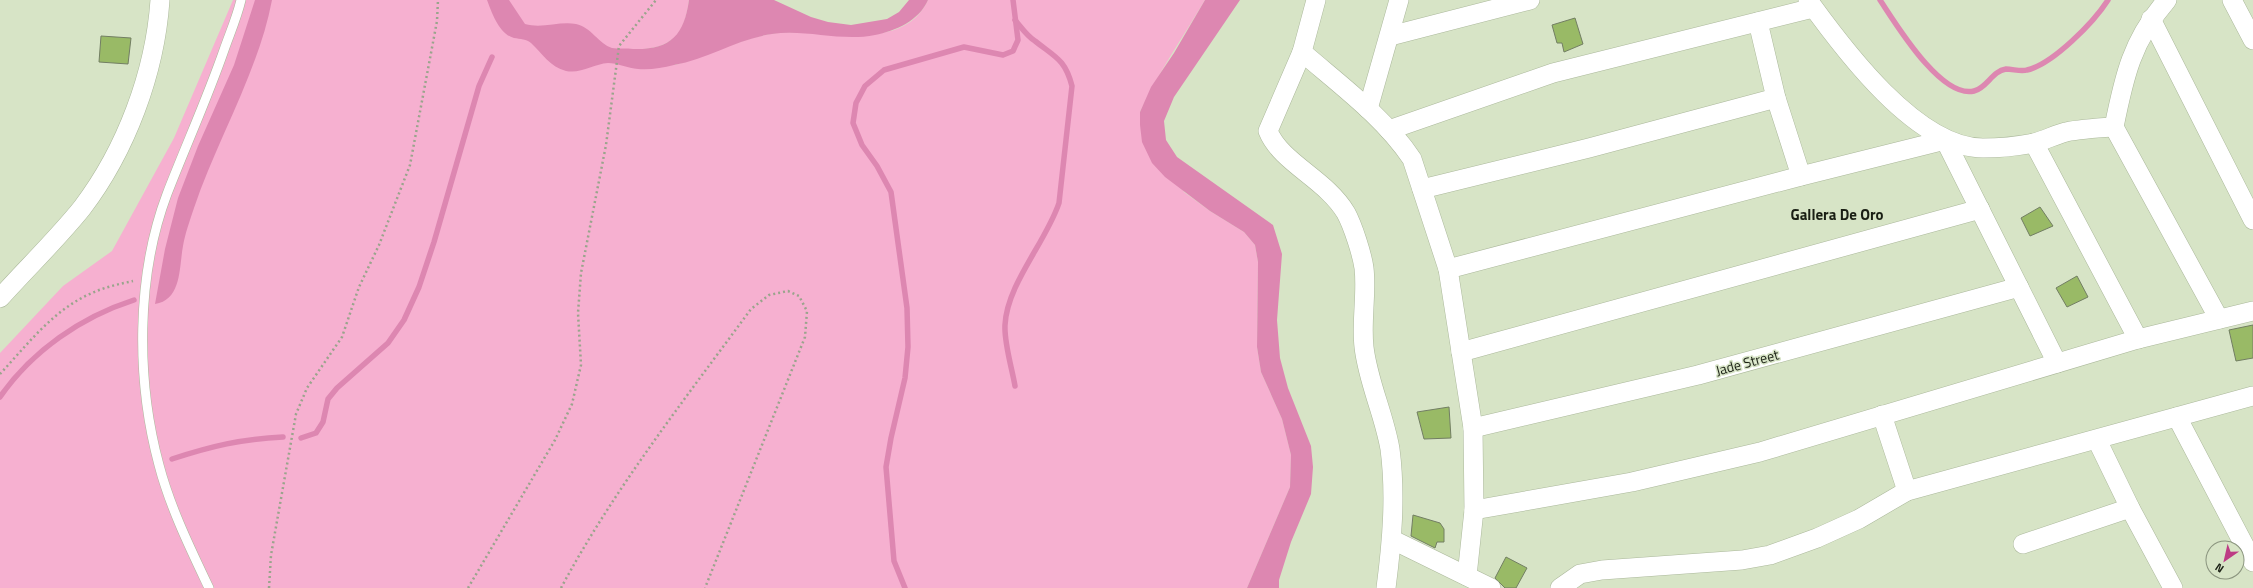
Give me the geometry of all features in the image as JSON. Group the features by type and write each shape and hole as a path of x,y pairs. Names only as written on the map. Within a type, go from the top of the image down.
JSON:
{"street":[{"path":"0,298 81,208 109,168 144,83 154,48 160,0"},
{"path":"1316,0 1302,52 1268,131 1271,140 1281,151 1329,190 1346,214 1364,267 1363,340 1366,366 1380,409 1390,448 1393,540 1386,588"},
{"path":"1368,109 1399,0"},
{"path":"1390,36 1530,0"},
{"path":"2167,0 2151,19 2139,41 2126,73 2114,127 2219,320"},
{"path":"2232,0 2253,40"},
{"path":"1389,130 1553,73 1758,22 1811,4 1869,76 1894,102 1921,124 1945,140 1965,146 1983,148 2034,143 2064,133 2114,127"},
{"path":"2151,19 2253,220"},
{"path":"1758,22 1776,98 1801,176"},
{"path":"1302,52 1368,109 1389,130 1412,160 1448,269 1473,428 1474,510 1468,576"},
{"path":"1422,189 1589,148 1776,98"},
{"path":"1448,269 1801,176 1945,140"},
{"path":"1945,140 2057,363"},
{"path":"2034,143 2138,339"},
{"path":"1461,352 1980,209"},
{"name":"Jade Street","path":"1473,428 1698,375 2019,287"},
{"path":"1474,510 1632,482 1760,452 1882,414 2138,339 2253,311"},
{"path":"1560,588 1580,574 1602,570 1742,560 1770,555 1817,538 1859,519 1907,491 2253,396"},
{"path":"1882,414 1907,491"},
{"path":"2177,417 2253,562"},
{"path":"2097,440 2130,508 2173,588"},
{"path":"2023,544 2130,508"},
{"path":"1393,540 1491,588"}],"lane":[{"path":"209,588 170,498 150,426 142,361 147,277 154,237 167,195 204,107 241,0"}],"path":[{"path":"269,588 272,547 296,414 307,388 342,337 359,287 379,246 410,165 437,21 438,0"},
{"path":"468,588 556,440 572,404 581,365 578,313 581,273 606,145 614,66 619,46 656,0"},
{"path":"0,374 40,330 67,307 91,293 147,277"},
{"path":"561,588 583,550 639,464 751,309 769,295 788,291 799,296 807,311 805,337 705,588"}],"shaded area":[{"path":"233,0 689,0 685,20 677,35 664,44 644,49 675,65 746,40 770,34 789,32 857,35 879,33 899,28 916,17 928,0 1205,0 1163,69 1140,112 1184,192 1210,211 1244,232 1255,245 1258,262 1257,347 1261,372 1282,419 1291,455 1290,487 1247,588 0,588 0,353 63,286 112,251 174,138"},
{"path":"255,0 272,0 258,52 248,79 203,182 185,237 180,273 175,289 164,301 155,304 165,249 178,198 198,146 234,65"},
{"path":"487,0 509,0 525,24 538,26 563,23 576,24 586,28 603,43 612,48 646,49 657,47 666,43 679,32 687,12 689,0 774,0 811,17 828,22 851,25 887,19 899,12 909,0 928,0 919,14 906,24 890,31 875,35 849,37 798,33 772,34 747,40 687,62 665,67 638,69 608,63 572,72 555,66 529,42 509,36 504,32 500,28"},
{"path":"1205,0 1240,0 1174,97 1164,121 1166,140 1177,157 1273,225 1282,254 1277,320 1280,358 1288,388 1311,446 1313,467 1311,494 1291,542 1279,580 1279,588 1247,588 1290,487 1291,455 1282,419 1261,372 1257,347 1258,262 1255,245 1244,232 1210,211 1165,177 1152,163 1142,142 1140,112 1151,87 1174,53"}],"building":[{"path":"1575,18 1583,44 1564,52 1562,43 1557,43 1552,25"},
{"path":"101,36 131,38 128,64 99,62"},
{"path":"2040,207 2053,226 2030,236 2021,218"},
{"path":"2077,276 2088,297 2067,307 2056,288"},
{"path":"2253,325 2253,358 2236,361 2229,330"},
{"path":"1449,407 1451,438 1424,439 1417,412"},
{"path":"1413,515 1440,523 1444,529 1444,542 1437,542 1435,548 1411,536"},
{"path":"1506,557 1527,568 1516,588 1505,588 1495,578"}],"waterway":[{"path":"905,588 894,561 886,467 905,378 908,347 907,308 891,192 877,166 862,145 853,123 856,103 865,86 884,70 964,47 1003,55 1013,51 1018,40 1013,0"},
{"path":"1880,0 1908,41 1934,72 1948,84 1961,90 1974,91 1983,87 2001,70 2006,69 2025,71 2049,60 2083,30 2108,0"},
{"path":"1015,20 1029,37 1058,59 1066,70 1072,86 1059,203 1053,218 1012,294 1007,310 1005,332 1008,356 1015,386"},
{"path":"301,438 316,433 323,422 328,399 337,388 388,343 404,320 419,287 434,242 479,86 492,57"},
{"path":"0,397 27,365 59,338 95,316 134,300"},
{"path":"172,459 200,450 227,444 254,439 283,437"}],"district":[{"name":"Gallera De Oro","path":"1837,214"}]}
